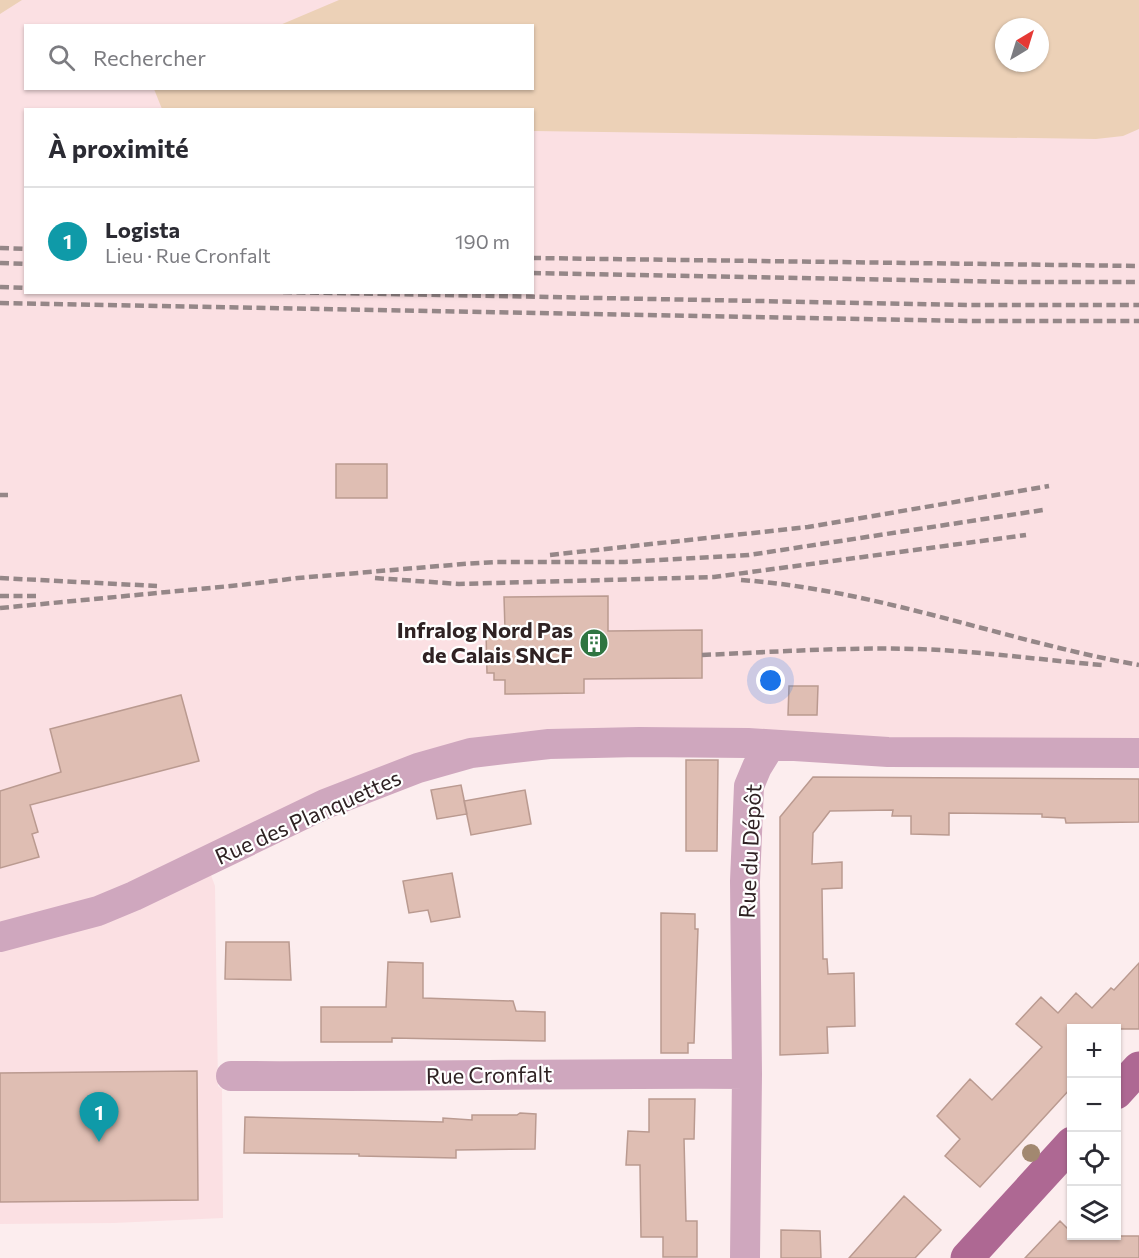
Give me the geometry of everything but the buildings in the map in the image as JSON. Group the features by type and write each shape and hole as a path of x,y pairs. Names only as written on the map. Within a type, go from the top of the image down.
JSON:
{"main road":[{"path":"1121,1088 1139,1068"},
{"path":"967,1258 1067,1147"}],"street":[{"name":"Rue des Planquettes","path":"0,937 98,911 325,804 418,768 471,753 549,744 639,742 748,743 770,746"},
{"path":"770,746 888,753 1139,753"},
{"name":"Rue du Dépôt","path":"745,1258 747,1074 745,881 749,786 770,746"},
{"name":"Rue Cronfalt","path":"231,1076 370,1077 530,1073 747,1074"}],"shaded area":[{"path":"0,0 1139,0 1139,753 510,748 206,862 215,886 218,1086 222,1089 223,1218 114,1223 0,1224"},
{"path":"0,0 22,0 0,14"},
{"path":"339,0 1139,0 1139,129 1123,136 1096,139 534,131 534,108 162,108 154,90 534,90 534,24 282,24"}],"railway":[{"path":"0,248 24,249"},
{"path":"534,258 1139,266"},
{"path":"0,263 24,264"},
{"path":"534,273 1013,282 1139,282"},
{"path":"0,287 24,288"},
{"path":"389,294 969,305 1139,305"},
{"path":"0,303 969,321 1139,321"},
{"path":"550,555 808,527 1049,486"},
{"path":"0,495 8,495"},
{"path":"0,608 463,564 625,562 749,555 1043,510"},
{"path":"375,578 459,584 714,577 1026,535"},
{"path":"0,578 157,586"},
{"path":"741,580 842,594 1089,655 1139,665"},
{"path":"0,596 36,596"},
{"path":"702,655 836,649 917,649 1103,665"}],"place":[{"name":"Infralog Nord Pas de Calais SNCF","path":"594,643"},
{"name":"Logista","path":"99,1142"}]}
